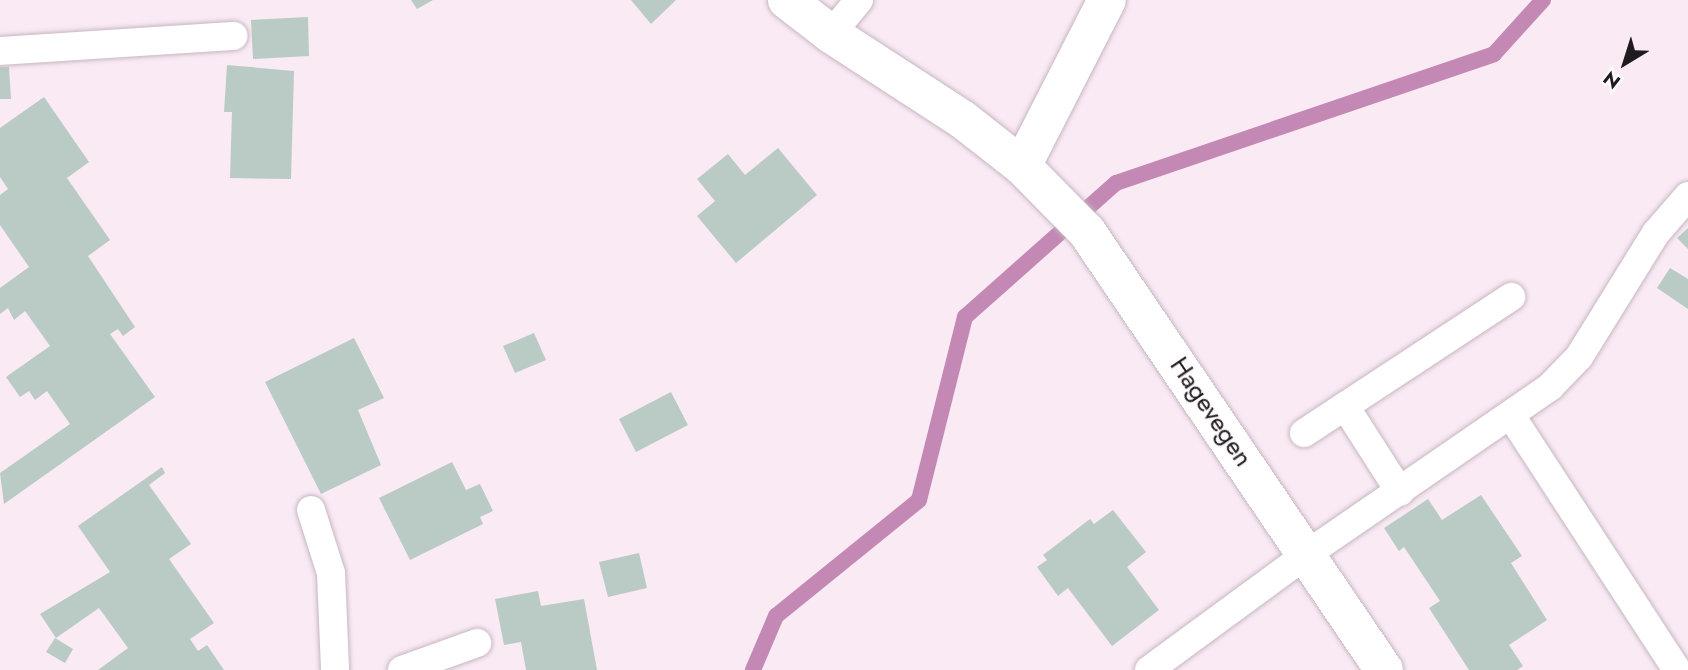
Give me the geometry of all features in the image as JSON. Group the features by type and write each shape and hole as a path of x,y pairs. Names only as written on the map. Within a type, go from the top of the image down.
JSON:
{"street":[{"name":"Hagevegen","path":"787,0 831,34 962,119 1022,166 1087,232 1384,670"},
{"path":"1022,166 1107,0"}],"lane":[{"path":"831,34 859,0"},
{"path":"0,51 234,36"},
{"path":"1149,670 1307,554 1512,417 1579,357 1656,233 1688,196"},
{"path":"1304,433 1511,297"},
{"path":"1345,407 1400,492"},
{"path":"1512,417 1677,670"},
{"path":"312,510 331,573 335,670"},
{"path":"414,668 477,643"}],"building":[{"path":"411,0 433,0 417,9"},
{"path":"631,0 676,0 651,24"},
{"path":"308,17 309,56 253,59 251,20"},
{"path":"227,65 294,71 291,179 230,178 232,112 224,112"},
{"path":"0,67 9,67 11,99 0,99"},
{"path":"44,97 89,162 67,178 110,240 88,256 135,327 123,336 118,329 110,334 155,397 4,504 0,473 70,424 47,391 35,400 29,391 20,397 6,377 50,346 25,311 14,320 8,308 0,314 0,288 29,267 0,225 0,195 8,189 0,177 0,128"},
{"path":"778,148 817,195 736,263 697,216 715,201 697,179 728,154 745,175"},
{"path":"1688,228 1688,249 1677,238"},
{"path":"1670,268 1688,279 1688,309 1657,288"},
{"path":"534,333 546,360 515,373 503,346"},
{"path":"354,338 384,398 358,410 381,465 321,494 265,382"},
{"path":"671,392 688,425 636,452 619,419"},
{"path":"452,462 466,490 480,484 493,511 480,517 483,524 410,560 379,498"},
{"path":"162,467 165,473 149,485 191,544 169,559 214,623 190,639 198,651 207,645 224,670 98,670 128,648 99,608 56,638 40,614 110,572 78,526"},
{"path":"1481,495 1522,556 1511,563 1547,620 1509,645 1523,666 1517,670 1469,670 1429,608 1440,601 1404,547 1399,551 1384,528 1428,499 1442,520"},
{"path":"1113,510 1146,552 1127,567 1159,610 1112,646 1068,588 1058,596 1037,567 1047,560 1043,555 1090,519 1094,524"},
{"path":"639,553 647,588 608,597 599,562"},
{"path":"538,591 541,606 584,599 597,670 526,670 521,642 504,645 495,599"},
{"path":"55,638 73,649 65,663 46,652"}],"waterway":[{"path":"753,670 776,616 919,500 965,317 1116,183 1494,54 1543,0"}]}
